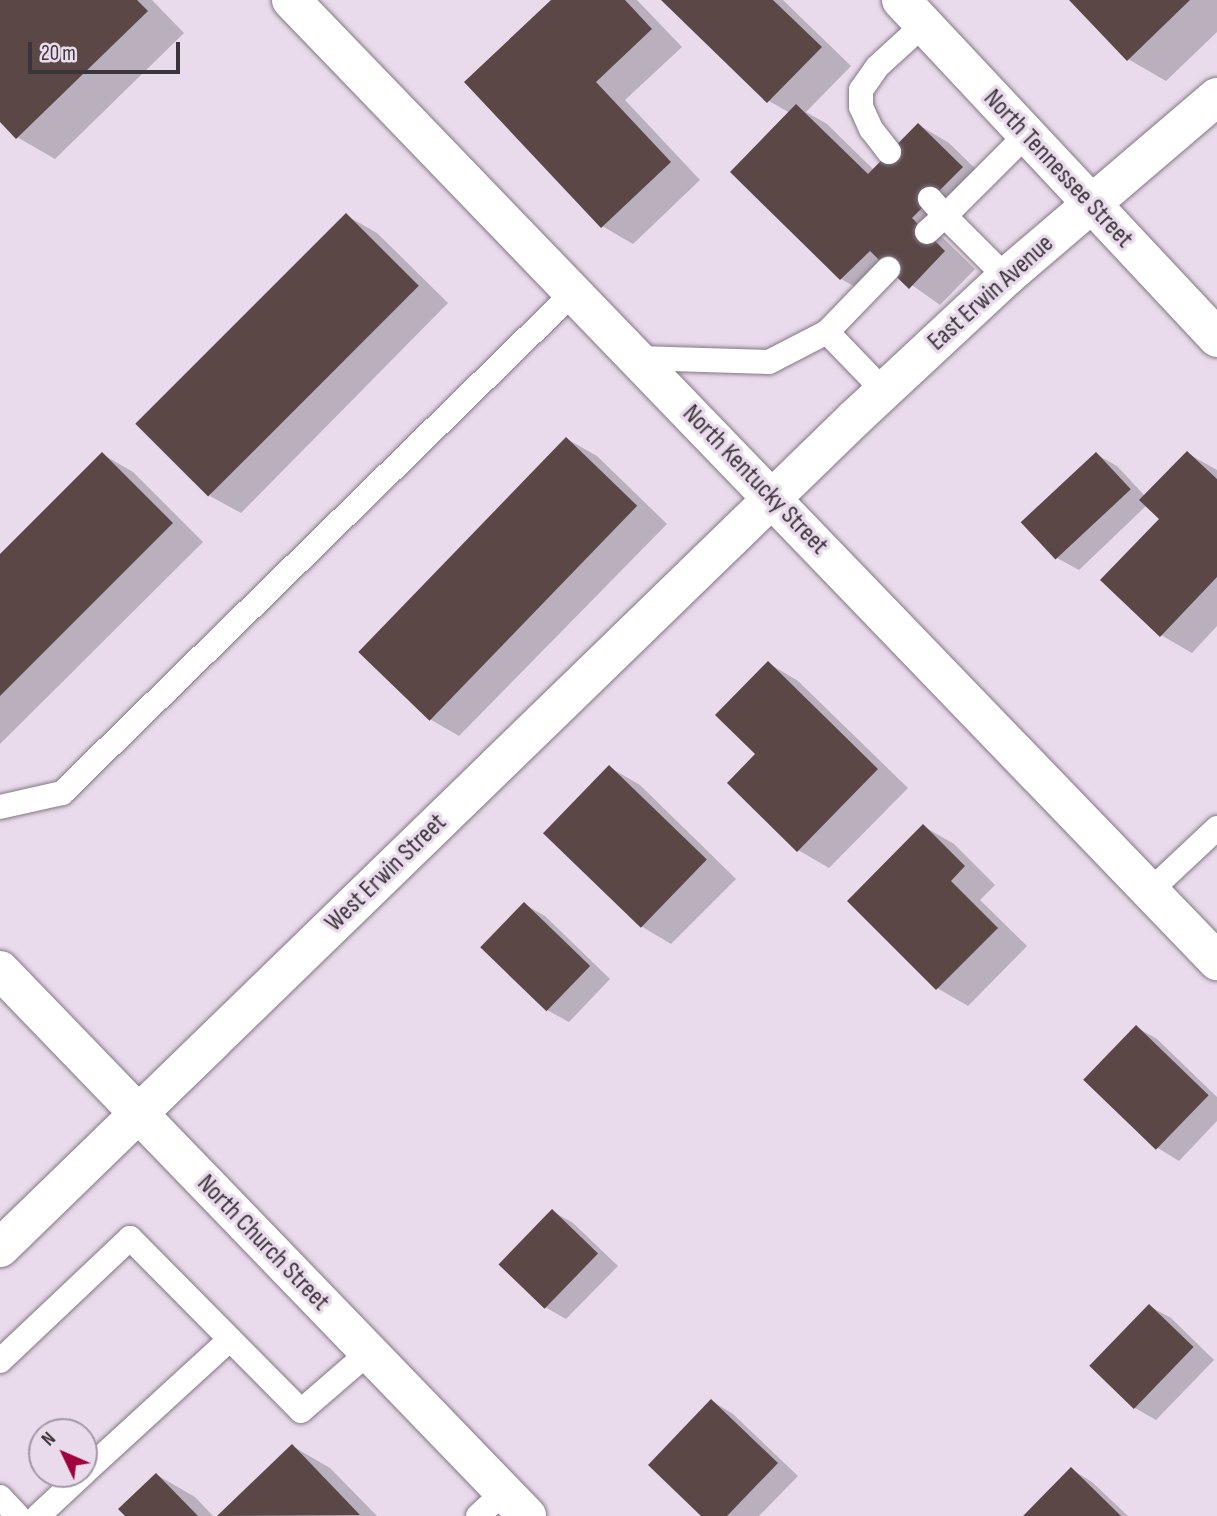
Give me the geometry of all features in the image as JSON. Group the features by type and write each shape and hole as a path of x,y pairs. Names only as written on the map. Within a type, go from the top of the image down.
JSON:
{"street":[{"name":"North Kentucky Street","path":"291,0 1217,961"},
{"name":"North Tennessee Street","path":"912,12 1217,338"},
{"name":"East Erwin Avenue","path":"773,498 1006,277 1217,97"},
{"name":"West Erwin Street","path":"0,1248 773,498"},
{"name":"North Church Street","path":"0,970 369,1352 503,1508"}],"lane":[{"path":"889,152 861,107 861,90 912,12"},
{"path":"1006,277 934,216 1026,135"},
{"path":"638,358 769,362 827,332 888,269"},
{"path":"0,807 62,793 574,292"},
{"path":"827,332 884,391"},
{"path":"1150,891 1217,828"},
{"path":"0,1361 130,1238 301,1411 369,1352"},
{"path":"98,1461 230,1339"},
{"path":"38,1516 69,1488"},
{"path":"0,1497 18,1516"}],"building":[{"path":"0,0 137,0 148,11 16,139 0,122"},
{"path":"551,0 625,0 652,29 596,82 671,162 601,228 464,82"},
{"path":"661,0 773,0 822,47 767,103"},
{"path":"1069,0 1190,0 1127,61"},
{"path":"796,104 868,174 918,123 963,167 912,218 945,251 909,289 870,251 840,280 730,172"},
{"path":"346,213 419,286 208,497 135,424"},
{"path":"566,437 637,506 430,721 358,652"},
{"path":"1187,451 1217,479 1217,577 1160,637 1100,580 1159,519 1139,500"},
{"path":"102,452 173,523 0,696 0,554"},
{"path":"1096,452 1131,489 1055,560 1021,522"},
{"path":"768,661 878,769 797,852 727,783 755,754 715,715"},
{"path":"609,765 707,859 641,928 543,833"},
{"path":"923,824 965,866 951,881 998,928 936,990 847,901"},
{"path":"524,902 590,966 546,1011 480,947"},
{"path":"1136,1025 1209,1095 1156,1150 1083,1080"},
{"path":"552,1209 598,1253 545,1309 499,1264"},
{"path":"1149,1304 1194,1347 1134,1409 1089,1366"},
{"path":"711,1399 778,1463 727,1516 701,1516 648,1465"},
{"path":"292,1444 360,1515 217,1516"},
{"path":"1071,1467 1121,1516 1023,1516"},
{"path":"156,1473 198,1516 125,1516 118,1509"}]}
